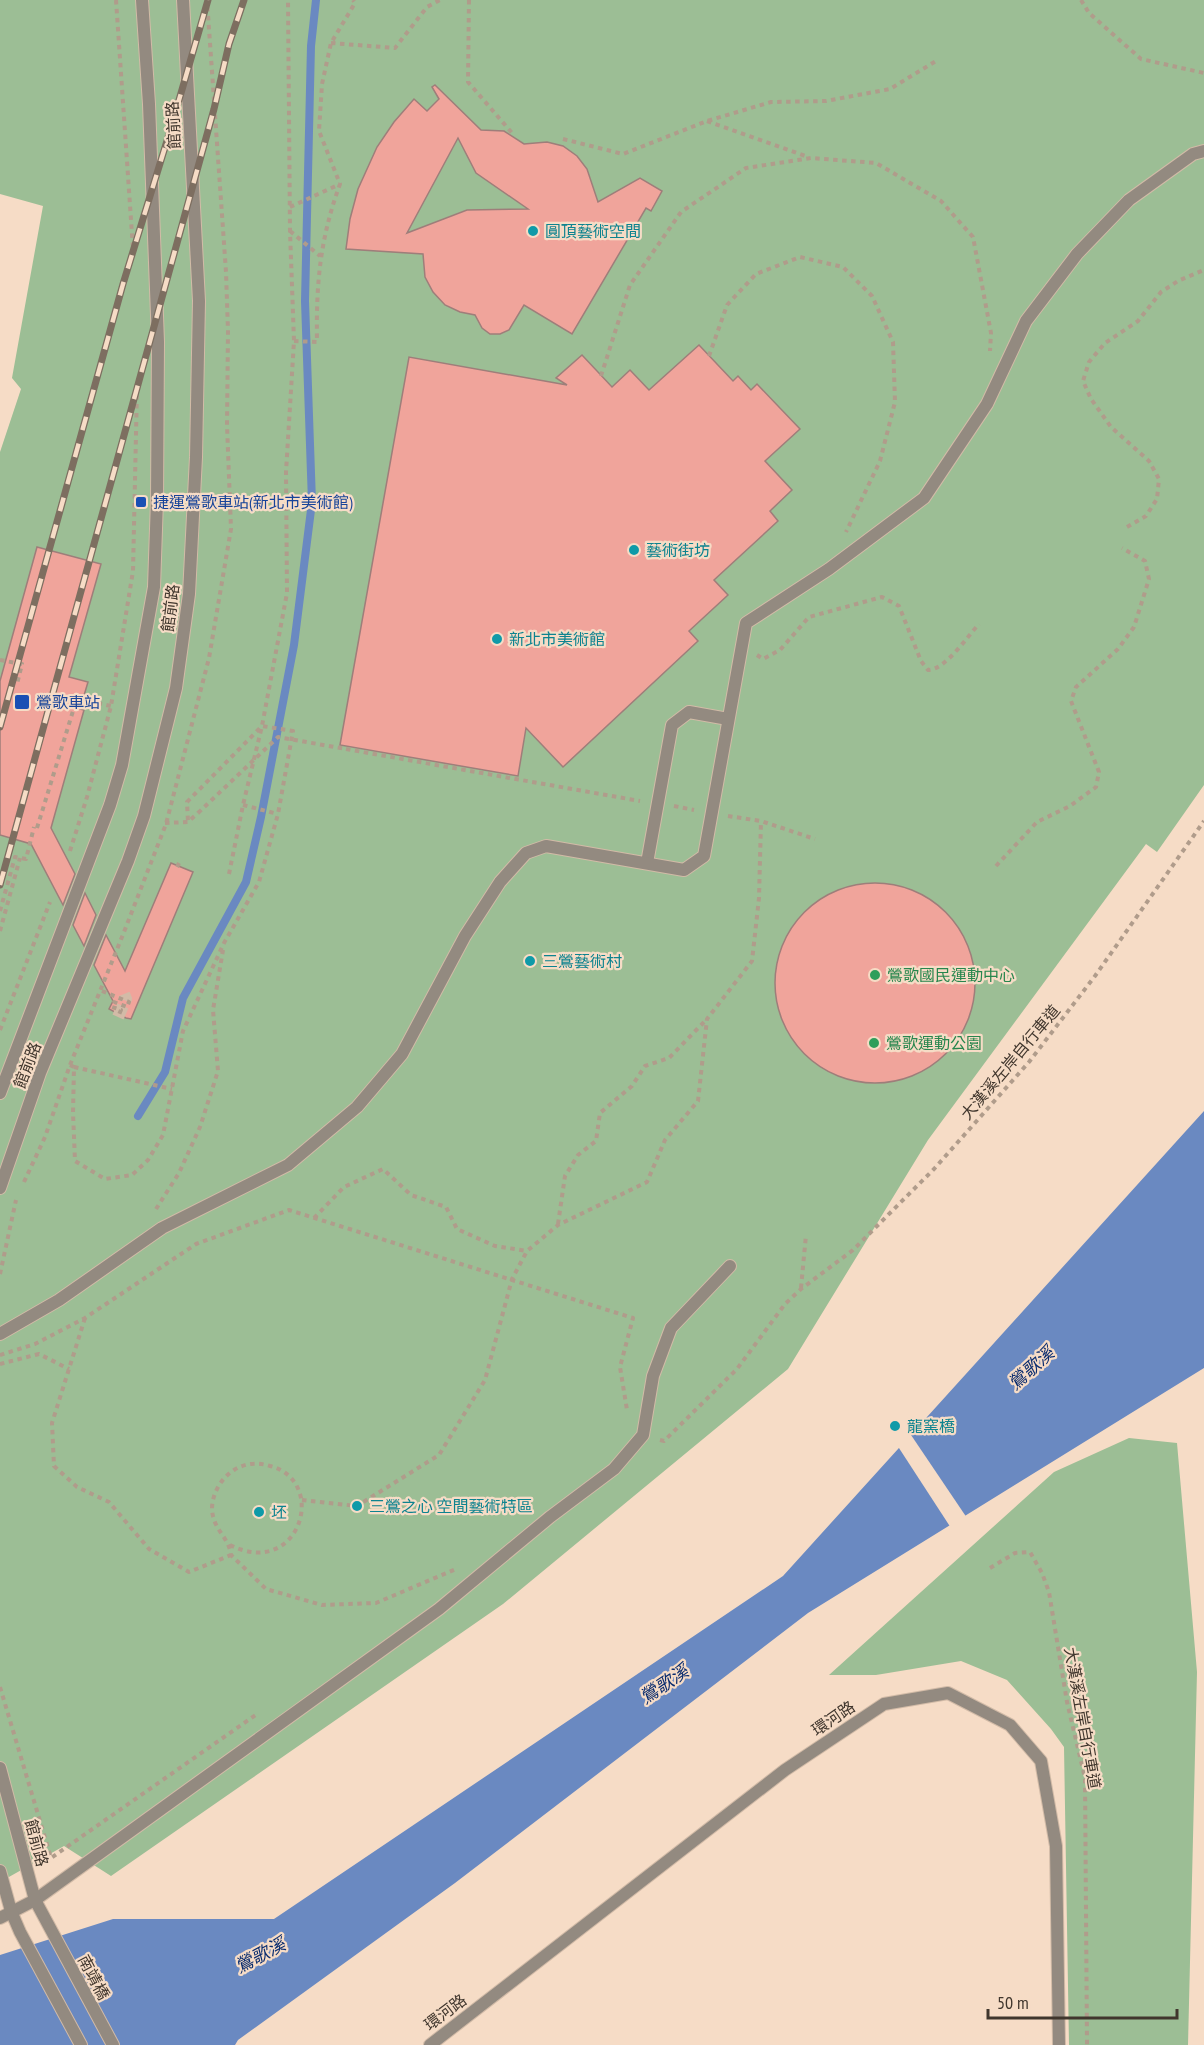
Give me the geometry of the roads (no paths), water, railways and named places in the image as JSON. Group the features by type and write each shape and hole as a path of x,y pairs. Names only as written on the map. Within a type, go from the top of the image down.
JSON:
{"street":[{"name":"館前路","path":"0,1093 110,805 119,775 154,587 158,342 149,104 142,0"},
{"name":"館前路","path":"0,1188 40,1073 128,861 144,816 176,688 189,594 196,457 199,301 183,0"},
{"path":"0,1334 59,1299 162,1228 288,1165 357,1107 402,1054 465,936 500,882 526,853 546,846 684,870 704,856 746,622 829,569 924,498 987,404 1026,321 1077,254 1129,200 1193,154 1204,151"},
{"path":"647,863 672,724 689,712 728,719"},
{"path":"6,1914 35,1900 439,1609 550,1517 614,1469 644,1435 653,1376 671,1328 729,1266"},
{"name":"環河路","path":"430,2045 785,1770 884,1704 948,1693 1010,1725 1041,1761 1056,1846 1059,2045"},
{"name":"館前路","path":"0,1768 35,1900 47,1924"},
{"path":"0,1871 6,1914 24,1938 81,2045"},
{"name":"南靖橋","path":"47,1924 113,2045"}],"water":[{"name":"鶯歌溪","path":"1204,1111 1204,1368 808,1613 455,1883 238,2040 235,2045 0,2045 0,1955 113,1919 274,1919 783,1576"}],"waterway":[{"path":"138,1116 165,1072 183,998 246,882 294,645 312,502 305,301 311,46 316,0"}],"tunnel":[{"path":"118,1017 126,999 124,994"}],"railway":[{"path":"0,727 123,284 208,0"},
{"path":"0,885 214,109 229,44 244,0"}],"place":[{"name":"圓頂藝術空間","path":"533,231"},
{"name":"捷運鶯歌車站(新北市美術館)","path":"141,502"},
{"name":"藝術街坊","path":"634,550"},
{"name":"新北市美術館","path":"497,639"},
{"name":"鶯歌車站","path":"22,702"},
{"name":"三鶯藝術村","path":"530,961"},
{"name":"鶯歌國民運動中心","path":"875,975"},
{"name":"鶯歌運動公園","path":"874,1043"},
{"name":"龍窯橋","path":"895,1426"},
{"name":"三鶯之心 空間藝術特區","path":"357,1506"},
{"name":"坯","path":"259,1512"}]}
